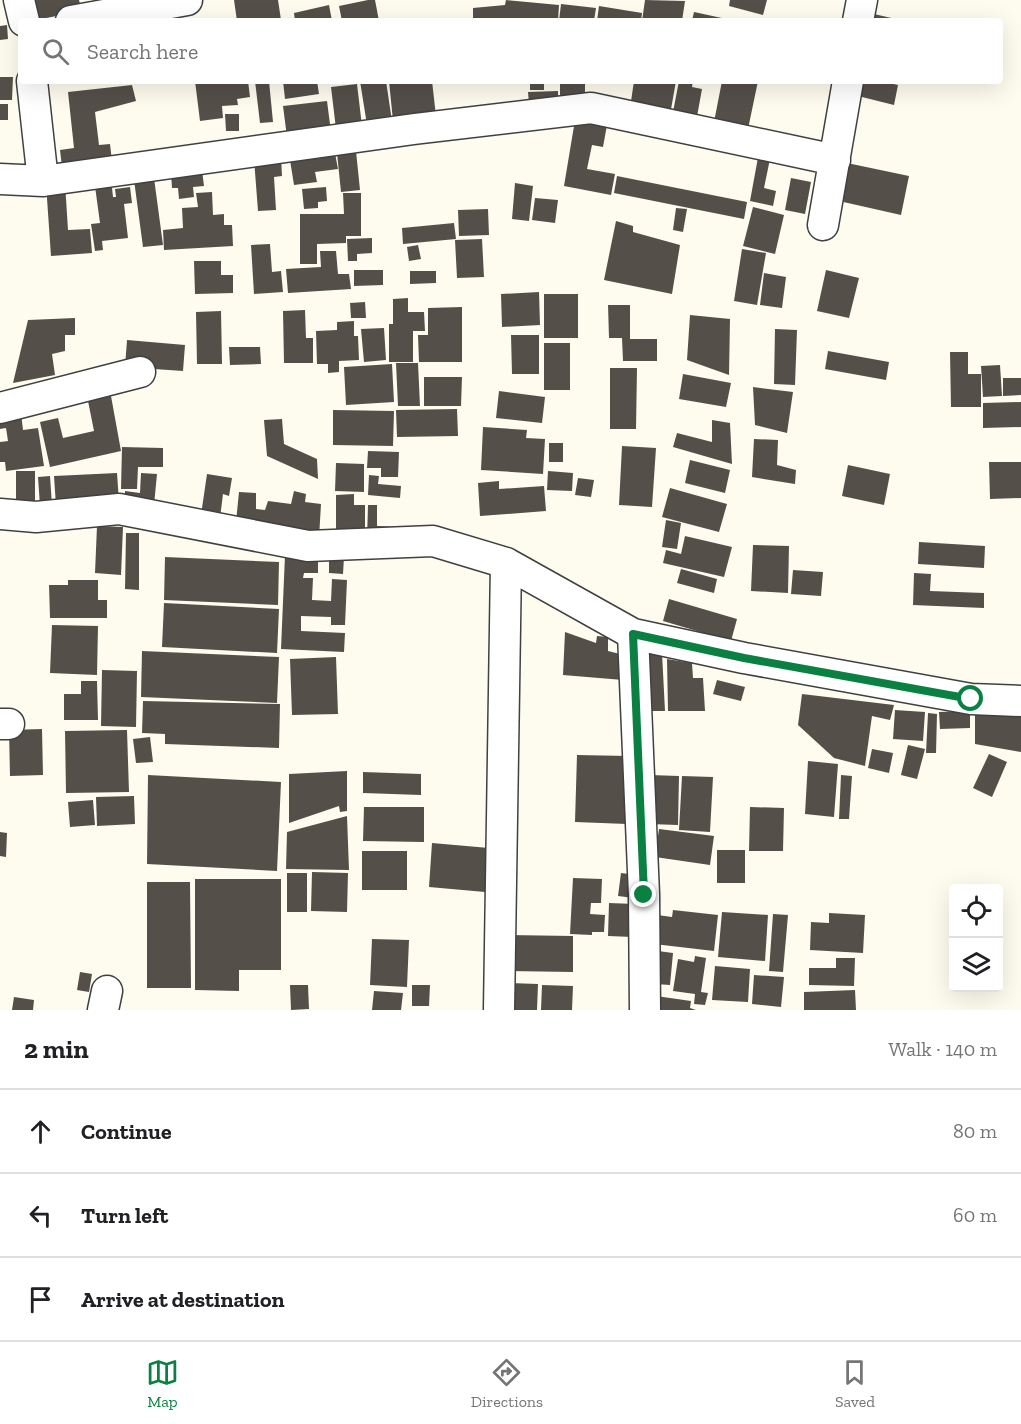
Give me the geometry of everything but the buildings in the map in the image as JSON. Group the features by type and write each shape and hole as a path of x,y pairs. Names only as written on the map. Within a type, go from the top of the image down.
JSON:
{"street":[{"path":"19,0 23,18"},
{"path":"88,18 187,0"},
{"path":"858,18 861,0"},
{"path":"32,84 43,181"},
{"path":"823,225 848,84"},
{"path":"0,179 43,181 414,129 591,108 835,160"},
{"path":"0,408 140,372"},
{"path":"0,514 36,517 119,509 308,546 433,541 507,563 633,634 744,658 971,699 1021,701"},
{"path":"500,1010 507,563"},
{"path":"633,634 644,895 645,1010"}],"route":[{"path":"644,895 633,634 744,658 971,699"}]}
